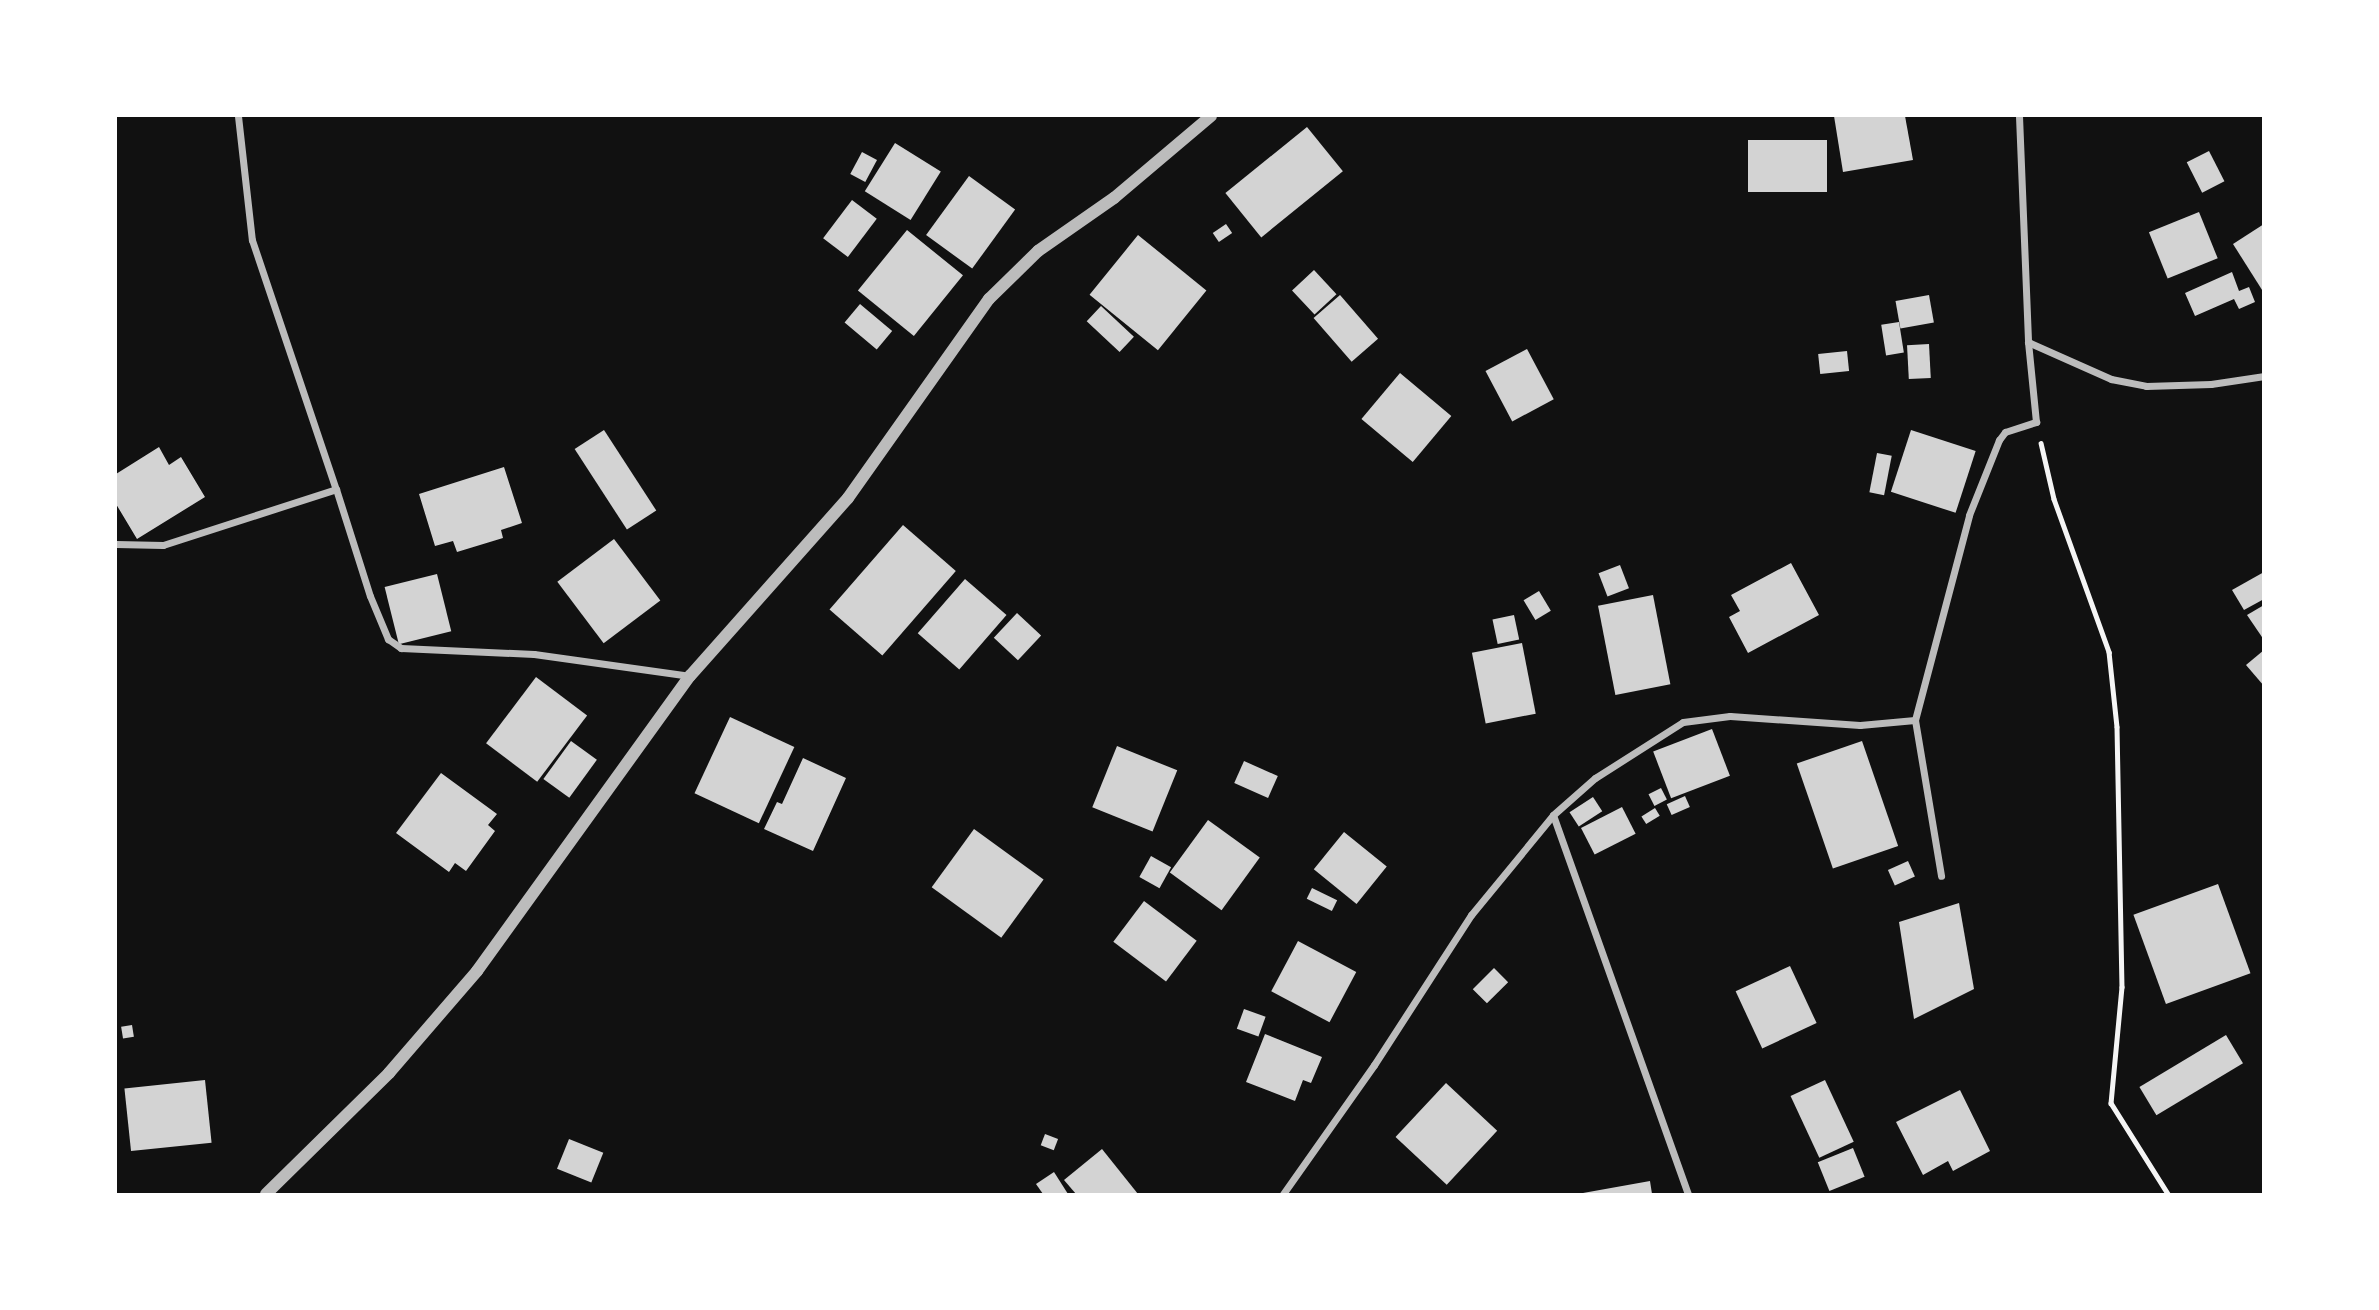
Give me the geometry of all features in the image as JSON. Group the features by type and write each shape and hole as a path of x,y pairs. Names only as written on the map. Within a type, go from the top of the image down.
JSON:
{"street":[{"path":"238,116 252,240 388,639 401,648 534,654 690,676"},
{"path":"266,1195 389,1073 477,971 690,676 848,498 989,299 1038,251 1114,198 1211,116"},
{"path":"1941,877 1915,720 1969,515 1984,478 2006,432 2036,422 2028,342 2018,116"},
{"path":"2028,342 2111,379 2146,386 2211,384 2263,376"},
{"path":"116,544 163,545 336,489"},
{"path":"1283,1195 1374,1065 1471,915 1553,815 1595,778 1683,722 1730,716 1860,725 1915,720"},
{"path":"1553,815 1688,1195"}],"path":[{"path":"2036,422 2054,499 2085,577 2109,652 2112,677 2122,906 2122,987 2111,1103 2168,1195"}],"building":[{"path":"1834,116 1905,116 1913,160 1843,172"},
{"path":"1307,127 1343,171 1261,237 1225,193"},
{"path":"1748,140 1827,140 1827,192 1748,192"},
{"path":"895,143 941,172 911,220 865,191"},
{"path":"2209,151 2224,181 2202,193 2187,162"},
{"path":"862,152 877,160 865,182 850,174"},
{"path":"969,176 1015,210 972,269 926,235"},
{"path":"852,200 877,219 848,257 823,238"},
{"path":"2199,212 2218,258 2168,279 2149,232"},
{"path":"1226,224 1232,233 1219,242 1213,233"},
{"path":"2264,224 2264,293 2233,244"},
{"path":"907,230 963,275 914,336 858,291"},
{"path":"1138,235 1206,290 1158,350 1090,295"},
{"path":"1314,270 1337,294 1315,315 1292,290"},
{"path":"2232,272 2239,291 2249,287 2255,302 2239,309 2234,299 2195,316 2185,293"},
{"path":"1340,295 1378,339 1352,362 1314,318"},
{"path":"1929,295 1934,323 1900,328 1896,301"},
{"path":"860,304 892,331 877,349 845,322"},
{"path":"1101,306 1134,337 1120,352 1087,321"},
{"path":"1899,322 1904,353 1886,355 1881,325"},
{"path":"1929,344 1931,378 1909,379 1907,345"},
{"path":"1527,349 1554,399 1512,421 1486,371"},
{"path":"1847,351 1849,371 1820,374 1818,354"},
{"path":"1400,373 1451,416 1413,462 1361,419"},
{"path":"604,430 656,511 627,530 575,449"},
{"path":"1911,430 1976,451 1956,513 1891,492"},
{"path":"159,447 169,465 181,457 205,497 137,539 116,504 116,474"},
{"path":"1877,453 1892,456 1884,495 1869,492"},
{"path":"504,467 522,523 501,530 503,538 457,552 453,541 435,546 419,494"},
{"path":"903,525 956,571 882,655 830,610"},
{"path":"614,539 660,600 604,643 557,582"},
{"path":"1791,563 1819,615 1748,653 1729,617 1740,611 1731,595"},
{"path":"1620,565 1629,588 1607,597 1599,573"},
{"path":"2264,572 2264,599 2244,610 2232,590"},
{"path":"437,574 451,631 399,644 385,587"},
{"path":"965,579 1007,615 959,669 918,633"},
{"path":"1539,591 1551,611 1535,620 1524,600"},
{"path":"1653,595 1670,684 1615,695 1598,606"},
{"path":"2264,605 2264,640 2247,615"},
{"path":"1017,613 1041,636 1018,660 994,638"},
{"path":"1514,615 1519,639 1498,644 1492,620"},
{"path":"1522,643 1536,714 1486,723 1472,653"},
{"path":"2264,650 2264,686 2246,665"},
{"path":"536,677 587,716 537,782 486,743"},
{"path":"730,717 794,747 759,823 695,793"},
{"path":"1712,729 1730,776 1671,798 1653,752"},
{"path":"571,741 597,760 569,798 543,779"},
{"path":"1862,741 1898,846 1833,868 1797,763"},
{"path":"1117,746 1177,770 1153,832 1092,807"},
{"path":"803,758 846,778 813,851 764,829 777,802 782,804"},
{"path":"1244,761 1278,776 1268,798 1234,783"},
{"path":"441,773 497,814 488,825 495,831 466,871 455,863 449,872 396,833"},
{"path":"1661,788 1667,800 1654,806 1649,794"},
{"path":"1685,796 1690,807 1672,815 1667,804"},
{"path":"1593,797 1602,811 1579,827 1570,812"},
{"path":"1622,807 1636,834 1595,855 1581,828"},
{"path":"1655,808 1660,816 1646,824 1641,816"},
{"path":"1208,820 1260,858 1222,910 1170,873"},
{"path":"974,829 1044,880 1001,938 932,887"},
{"path":"1344,832 1387,867 1357,904 1314,869"},
{"path":"1151,856 1171,867 1159,888 1139,877"},
{"path":"1908,861 1915,877 1895,885 1888,870"},
{"path":"2218,884 2250,973 2166,1004 2133,915"},
{"path":"1312,888 1337,900 1332,911 1307,899"},
{"path":"1144,901 1197,941 1166,981 1113,942"},
{"path":"1959,903 1974,989 1914,1019 1899,922"},
{"path":"1298,941 1356,972 1330,1022 1271,991"},
{"path":"1790,966 1817,1023 1762,1048 1736,991"},
{"path":"1494,968 1508,982 1487,1003 1473,989"},
{"path":"1244,1009 1266,1017 1258,1037 1237,1029"},
{"path":"132,1025 134,1037 123,1039 121,1027"},
{"path":"1265,1034 1322,1057 1311,1083 1303,1080 1295,1101 1246,1082"},
{"path":"2226,1035 2243,1063 2156,1115 2139,1087"},
{"path":"205,1080 212,1143 131,1151 124,1088"},
{"path":"1825,1080 1854,1142 1819,1158 1791,1096"},
{"path":"1446,1083 1497,1131 1447,1185 1396,1137"},
{"path":"1960,1090 1990,1151 1953,1171 1948,1161 1923,1175 1896,1122"},
{"path":"1045,1134 1058,1139 1054,1150 1041,1145"},
{"path":"569,1139 603,1153 591,1183 557,1169"},
{"path":"1853,1148 1865,1177 1829,1191 1818,1162"},
{"path":"1102,1149 1138,1194 1076,1194 1064,1180"},
{"path":"1054,1172 1068,1194 1043,1194 1036,1184"},
{"path":"1650,1181 1652,1194 1583,1194 1583,1193"}]}
